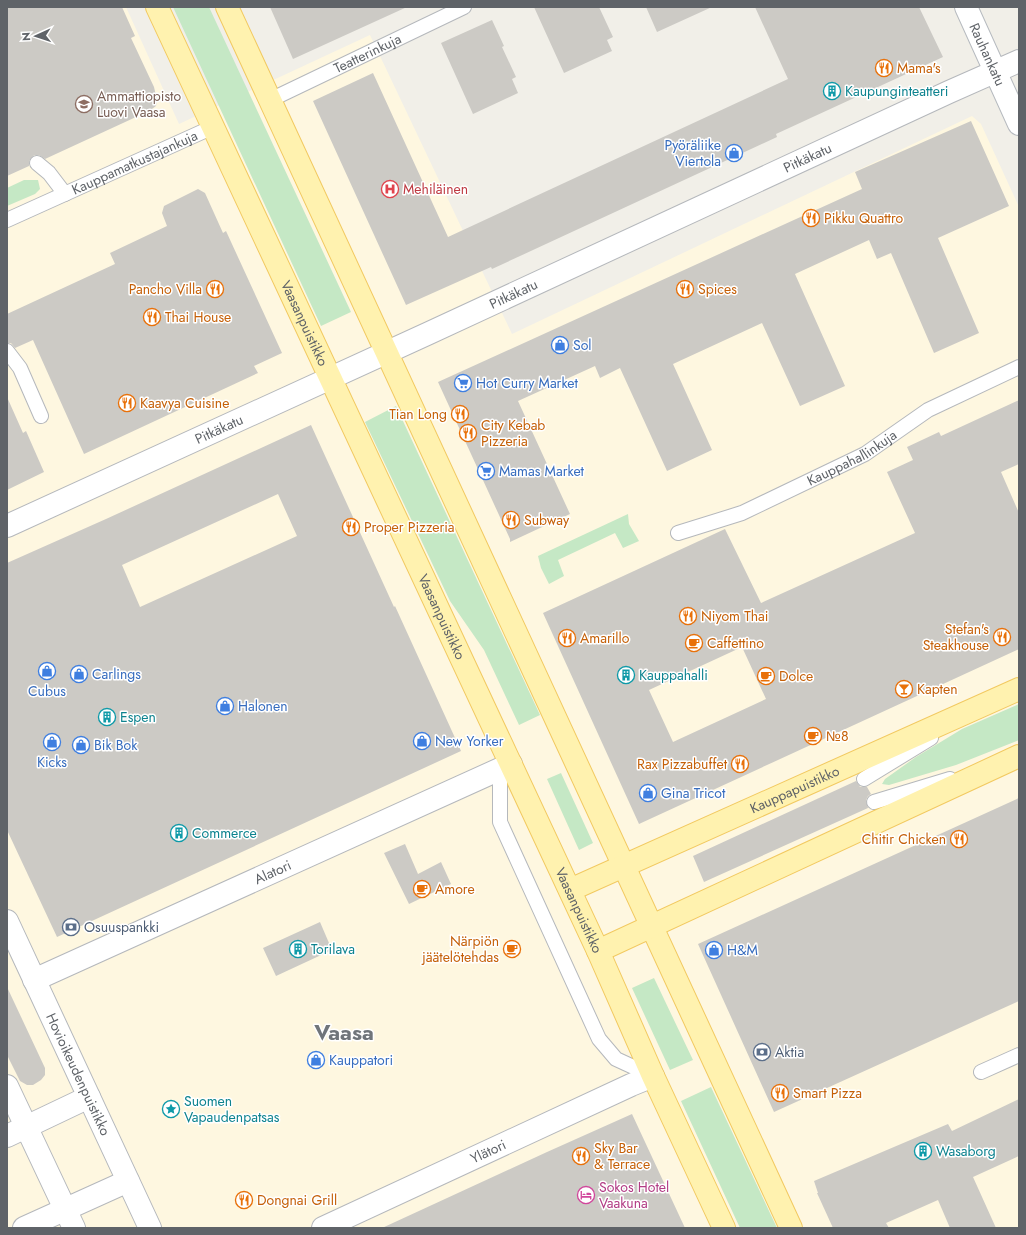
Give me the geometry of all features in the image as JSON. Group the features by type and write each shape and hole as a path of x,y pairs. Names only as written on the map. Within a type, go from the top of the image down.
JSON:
{"main road":[{"name":"Vaasanpuistikko","path":"157,7 331,377 505,761 570,890 653,1076 724,1228"},
{"path":"227,7 791,1228"},
{"name":"Kauppapuistikko","path":"570,890 1019,689"},
{"path":"598,951 1012,759"}],"street":[{"name":"Rauhankatu","path":"966,7 1019,124"},
{"name":"Pitkäkatu","path":"7,526 942,95 1019,61"},
{"name":"Alatori","path":"34,980 505,761"},
{"name":"Hovioikeudenpuistikko","path":"7,921 150,1228"},
{"name":"Ylätori","path":"323,1228 653,1076"},
{"path":"7,1086 17,1132 69,1219"},
{"path":"17,1132 89,1097"},
{"path":"24,1228 69,1219 128,1182"}],"lane":[{"name":"Teatterinkuja","path":"270,100 464,7"},
{"name":"Kauppamatkustajankuja","path":"7,220 213,127"},
{"path":"37,163 49,173 61,196"},
{"path":"7,351 20,368 41,416"},
{"name":"Kauppahallinkuja","path":"678,533 742,513 865,454 928,410 1019,367"},
{"path":"864,779 977,709"},
{"path":"874,802 1012,759"},
{"path":"505,761 500,822 599,1039 616,1059 653,1076"},
{"path":"980,1072 1019,1055"}],"shaded area":[{"path":"7,7 126,7 179,124 370,35 512,334 972,116 981,124 1019,207 1019,1228 7,1228"}],"green space":[{"path":"173,7 209,7 351,312 321,326"},
{"path":"24,180 38,180 40,189 35,194 7,206 7,188"},
{"path":"396,406 540,715 519,725 484,650 450,601 365,422"},
{"path":"628,514 629,524 639,541 623,548 615,533 558,560 564,576 549,584 541,568 538,556"},
{"path":"1019,704 1019,740 956,765 889,785 882,784 885,779 916,757 962,729"},
{"path":"561,773 593,843 579,850 547,779"},
{"path":"654,978 693,1060 670,1070 632,988"},
{"path":"711,1087 777,1228 740,1228 681,1101"}],"building":[{"path":"7,7 122,7 135,36 131,38 154,87 157,100 156,106 149,111 45,159 39,155 34,155 29,161 29,166 7,176"},
{"path":"270,7 407,7 293,59"},
{"path":"534,7 599,7 613,37 607,40 612,51 564,73"},
{"path":"646,7 712,7 657,32"},
{"path":"755,7 919,7 943,57 776,134 777,137 492,269 491,267 406,305 313,101 373,73 448,237 788,79"},
{"path":"492,20 504,46 502,47 516,77 512,79 518,93 473,114 441,43"},
{"path":"971,121 1009,206 938,238 979,333 934,353 891,253 877,259 869,240 795,274 845,386 800,406 762,323 673,364 712,450 667,471 620,368 600,378 595,366 518,401 570,514 510,542 510,539 438,382 862,189 855,172"},
{"path":"198,189 205,193 223,233 226,231 282,353 254,366 258,373 84,454 33,340 15,348 11,343 7,343 7,314 115,264 110,253 167,226 162,213 164,206"},
{"path":"7,397 23,433 26,431 44,472 7,490"},
{"path":"1019,400 1019,464 1001,472 1019,513 1019,649 639,824 543,613 725,529 761,603 915,533 887,472 913,460 907,447 939,432 941,436","holes":["742,647 766,699 673,742 649,690"]},
{"path":"311,425 461,751 57,937 7,830 7,563","holes":["278,494 297,536 140,607 122,565"]},
{"path":"856,781 860,787 867,787 871,794 866,800 868,808 704,882 693,856"},
{"path":"1019,798 1019,1001 774,1112 698,944"},
{"path":"405,844 418,874 441,862 451,884 409,904 384,853"},
{"name":"Torilava","path":"320,922 332,950 276,976 263,948"},
{"path":"7,987 45,1068 45,1075 41,1080 33,1085 27,1085 20,1081 7,1055"},
{"name":"Wasaborg","path":"1019,1099 1019,1156 973,1177 996,1228 950,1228 938,1200 886,1223 889,1228 833,1228 817,1193 814,1181 948,1124 952,1131"},
{"path":"632,1114 685,1228 382,1228 547,1152"}],"place":[{"name":"Mama's","path":"884,68"},
{"name":"Kaupunginteatteri","path":"832,91"},
{"name":"Ammattiopisto Luovi Vaasa","path":"84,104"},
{"name":"Pyöräliike Viertola","path":"734,153"},
{"name":"Mehiläinen","path":"390,189"},
{"name":"Pikku Quattro","path":"811,218"},
{"name":"Pancho Villa","path":"215,289"},
{"name":"Spices","path":"685,289"},
{"name":"Thai House","path":"152,317"},
{"name":"Sol","path":"560,345"},
{"name":"Hot Curry Market","path":"463,383"},
{"name":"Kaavya Cuisine","path":"127,403"},
{"name":"Tian Long","path":"460,414"},
{"name":"City Kebab Pizzeria","path":"468,433"},
{"name":"Mamas Market","path":"486,471"},
{"name":"Subway","path":"511,520"},
{"name":"Proper Pizzeria","path":"351,527"},
{"name":"Niyom Thai","path":"688,616"},
{"name":"Stefan's Steakhouse","path":"1002,637"},
{"name":"Amarillo","path":"567,638"},
{"name":"Caffettino","path":"694,643"},
{"name":"Cubus","path":"47,671"},
{"name":"Carlings","path":"79,674"},
{"name":"Kauppahalli","path":"626,675"},
{"name":"Dolce","path":"766,676"},
{"name":"Kapten","path":"904,689"},
{"name":"Halonen","path":"225,706"},
{"name":"Espen","path":"107,717"},
{"name":"№8","path":"813,736"},
{"name":"New Yorker","path":"422,741"},
{"name":"Kicks","path":"52,742"},
{"name":"Bik Bok","path":"81,745"},
{"name":"Rax Pizzabuffet","path":"740,764"},
{"name":"Gina Tricot","path":"648,793"},
{"name":"Commerce","path":"179,833"},
{"name":"Chitir Chicken","path":"959,839"},
{"name":"Amore","path":"422,889"},
{"name":"Osuuspankki","path":"71,927"},
{"name":"Torilava","path":"298,949"},
{"name":"Närpiön jäätelötehdas","path":"512,949"},
{"name":"H&M","path":"714,950"},
{"name":"Aktia","path":"762,1052"},
{"name":"Kauppatori","path":"316,1060"},
{"name":"Smart Pizza","path":"780,1093"},
{"name":"Suomen Vapaudenpatsas","path":"171,1109"},
{"name":"Wasaborg","path":"923,1151"},
{"name":"Sky Bar & Terrace","path":"581,1156"},
{"name":"Sokos Hotel Vaakuna","path":"586,1195"},
{"name":"Dongnai Grill","path":"244,1200"}],"district":[{"name":"Vaasa","path":"344,1032"}]}
